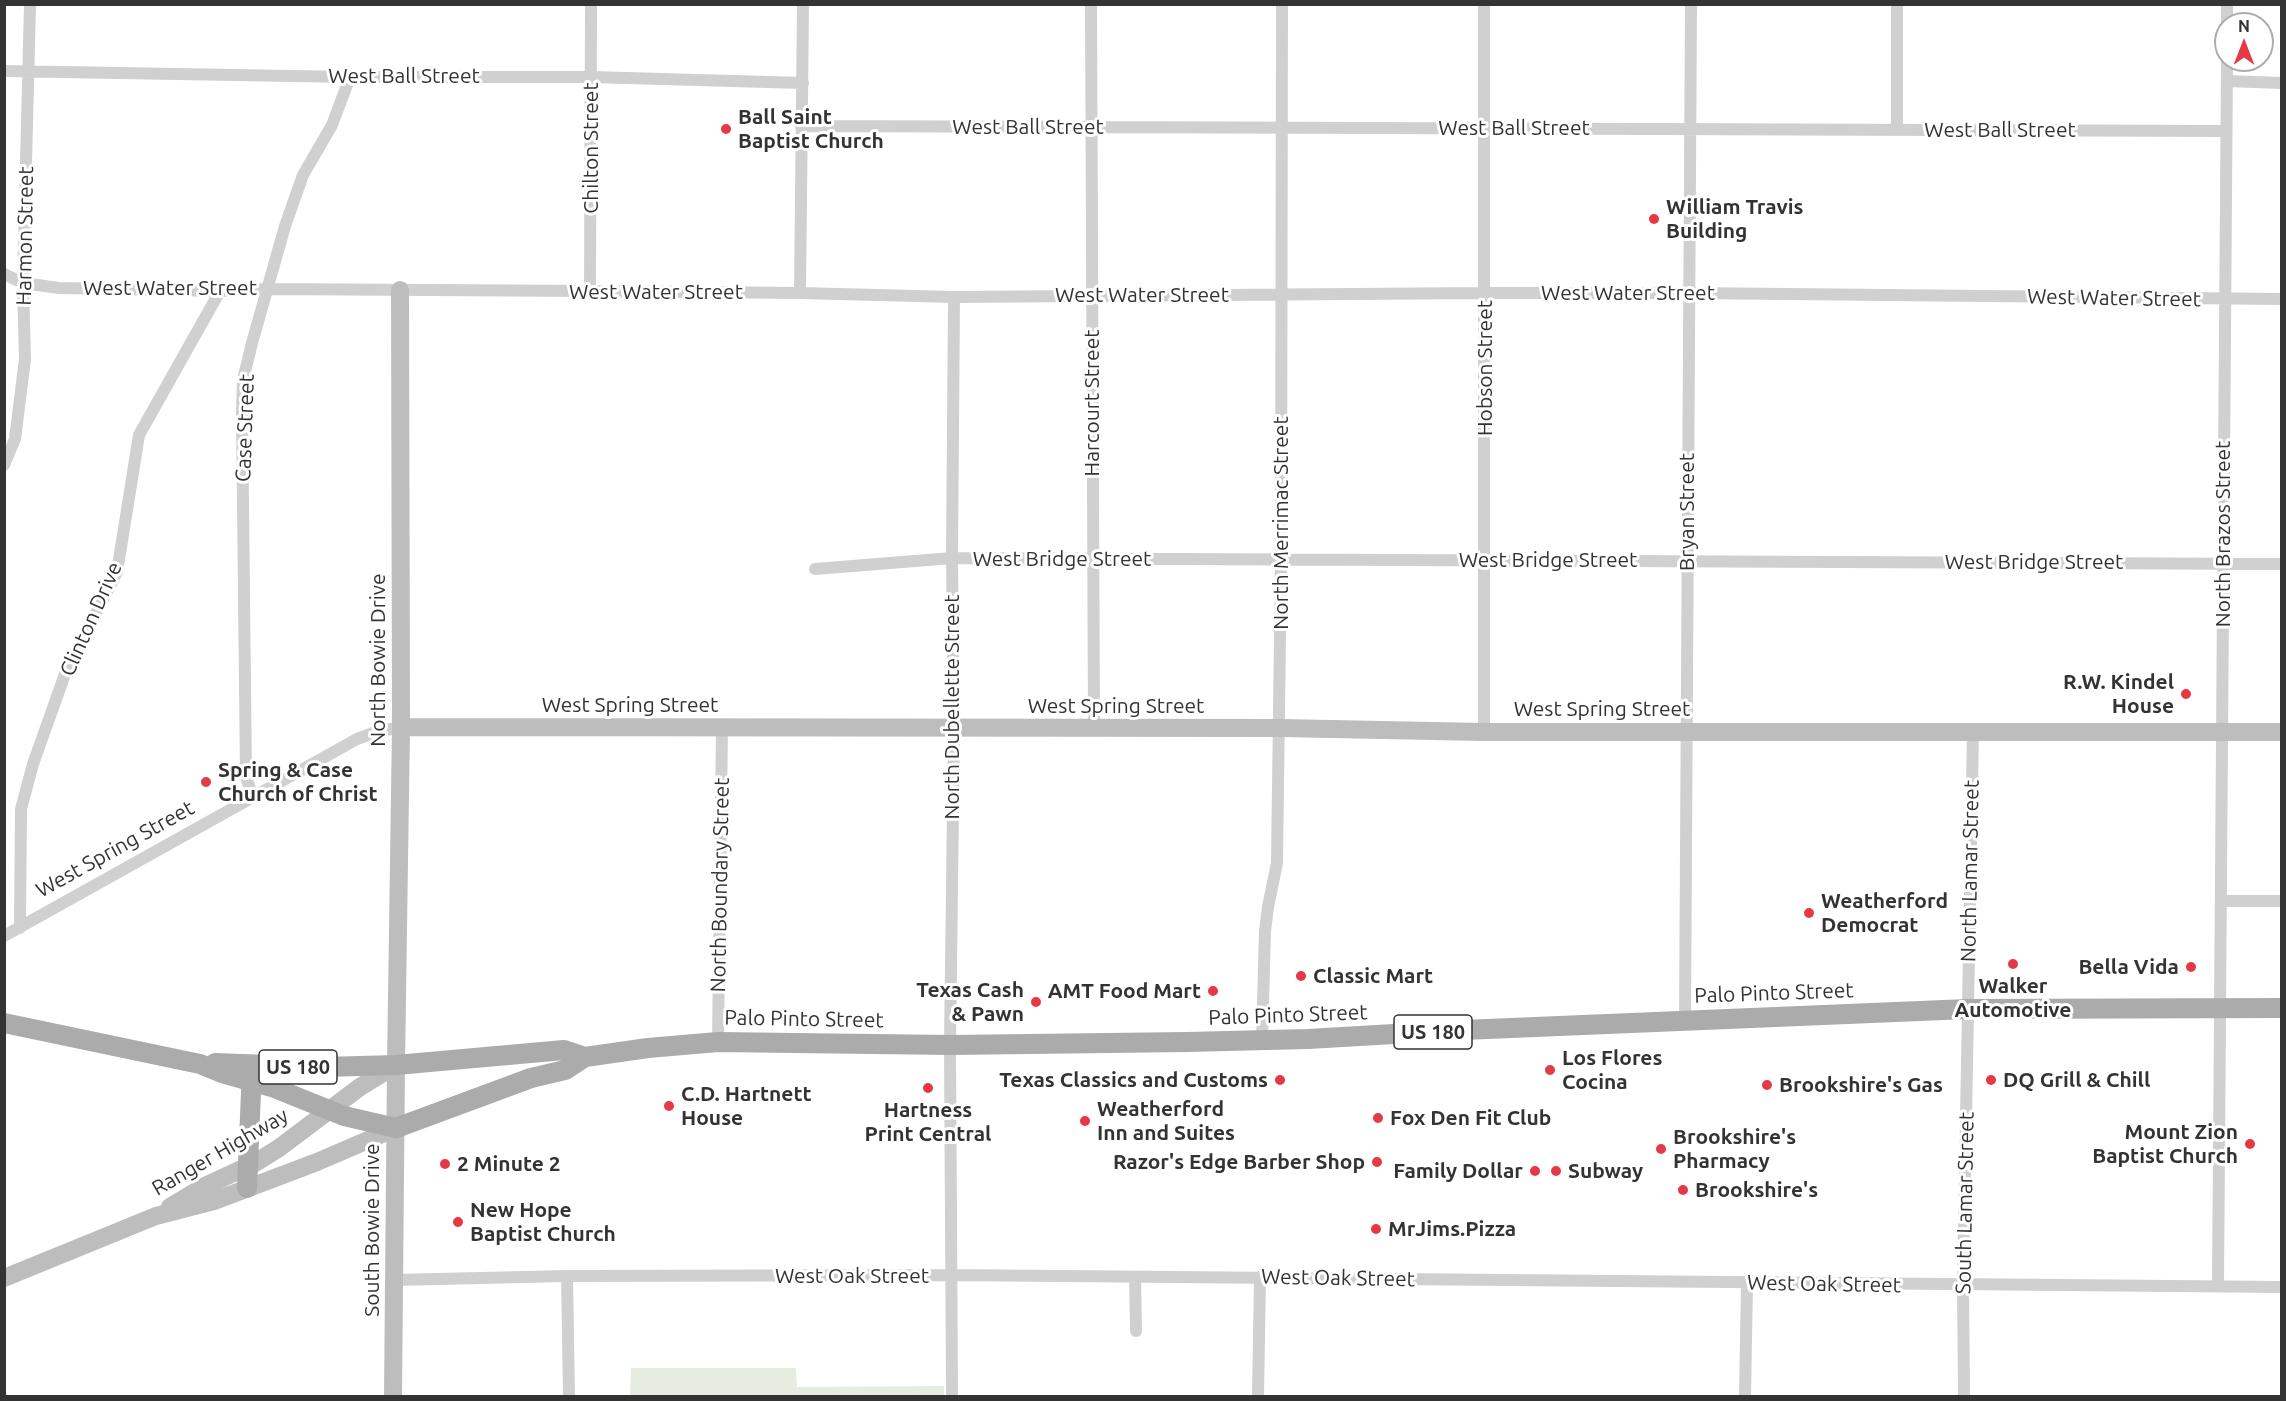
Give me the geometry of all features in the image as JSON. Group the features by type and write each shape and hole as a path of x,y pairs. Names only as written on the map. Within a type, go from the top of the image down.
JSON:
{"main road":[{"name":"Palo Pinto Street","path":"396,1128 476,1098 564,1050 585,1057 648,1047 718,1042 950,1045 1262,1040 1968,1009 2282,1008"},
{"name":"US 180","path":"4,1023 200,1064 222,1073 252,1073 344,1116 396,1128"},
{"name":"Palo Pinto Street","path":"252,1073 294,1076 323,1067 396,1065 530,1067"},
{"path":"247,1188 252,1073"}],"street":[{"name":"Harmon Street","path":"4,465 15,439 25,358 23,283 30,4"},
{"name":"Chilton Street","path":"590,291 591,4"},
{"path":"801,293 803,4"},
{"name":"Harcourt Street","path":"1091,4 1094,729"},
{"name":"North Merrimac Street","path":"1262,1040 1265,931 1277,863 1280,728 1282,4"},
{"name":"Hobson Street","path":"1484,4 1484,732"},
{"name":"Bryan Street","path":"1685,1020 1691,4"},
{"path":"1896,130 1897,4"},
{"name":"West Ball Street","path":"4,71 350,76 591,76 803,82"},
{"name":"North Brazos Street","path":"2217,1286 2222,901 2222,563 2227,72"},
{"name":"Case Street","path":"253,797 246,777 243,380 285,226 303,175 332,125 350,76"},
{"path":"2227,81 2282,83"},
{"name":"West Ball Street","path":"801,126 2226,131"},
{"name":"West Water Street","path":"4,274 23,283 59,288 219,291 268,289 590,291 954,297 1688,293 2282,299"},
{"name":"North Bowie Drive","path":"396,1065 401,727 400,290"},
{"name":"Clinton Drive","path":"20,928 21,809 33,764 65,674 117,572 139,435 219,291"},
{"name":"North Dubellette Street","path":"952,1396 950,1045 954,728 952,558 954,297"},
{"name":"West Bridge Street","path":"815,569 952,558 2282,564"},
{"name":"West Spring Street","path":"4,936 357,739 401,727 1280,728 1484,732 2282,732"},
{"name":"North Boundary Street","path":"718,1042 722,727"},
{"name":"North Lamar Street","path":"1968,1009 1973,732"},
{"path":"2222,901 2282,901"},
{"name":"South Lamar Street","path":"1964,1396 1963,1285 1968,1009"},
{"name":"Ranger Highway","path":"156,1216 205,1185 247,1167 279,1148 360,1087 396,1065"},
{"name":"South Bowie Drive","path":"393,1396 396,1065"},
{"name":"Ranger Highway","path":"4,1278 156,1216 214,1202 396,1128"},
{"name":"West Oak Street","path":"394,1280 567,1276 951,1275 2282,1287"},
{"path":"567,1276 568,1396"},
{"path":"1135,1277 1136,1331"},
{"path":"1258,1396 1260,1277"},
{"path":"1745,1396 1747,1283"}],"shaded area":[{"path":"631,1368 796,1368 797,1387 944,1386 944,1396 630,1396"}],"place":[{"name":"Ball Saint Baptist Church","path":"726,129"},
{"name":"William Travis Building","path":"1654,219"},
{"name":"R.W. Kindel House","path":"2186,694"},
{"name":"Spring & Case Church of Christ","path":"206,782"},
{"name":"Weatherford Democrat","path":"1809,913"},
{"name":"Walker Automotive","path":"2013,964"},
{"name":"Bella Vida","path":"2191,967"},
{"name":"Classic Mart","path":"1301,976"},
{"name":"AMT Food Mart","path":"1213,991"},
{"name":"Texas Cash & Pawn","path":"1036,1002"},
{"name":"Los Flores Cocina","path":"1550,1070"},
{"name":"Texas Classics and Customs","path":"1280,1080"},
{"name":"DQ Grill & Chill","path":"1991,1080"},
{"name":"Brookshire's Gas","path":"1767,1085"},
{"name":"Hartness Print Central","path":"928,1088"},
{"name":"C.D. Hartnett House","path":"669,1106"},
{"name":"Fox Den Fit Club","path":"1378,1118"},
{"name":"Weatherford Inn and Suites","path":"1085,1121"},
{"name":"Mount Zion Baptist Church","path":"2250,1144"},
{"name":"Brookshire's Pharmacy","path":"1661,1149"},
{"name":"Razor's Edge Barber Shop","path":"1377,1162"},
{"name":"2 Minute 2","path":"445,1164"},
{"name":"Family Dollar","path":"1535,1171"},
{"name":"Subway","path":"1556,1171"},
{"name":"Brookshire's","path":"1683,1190"},
{"name":"New Hope Baptist Church","path":"458,1222"},
{"name":"MrJims.Pizza","path":"1376,1229"}]}
